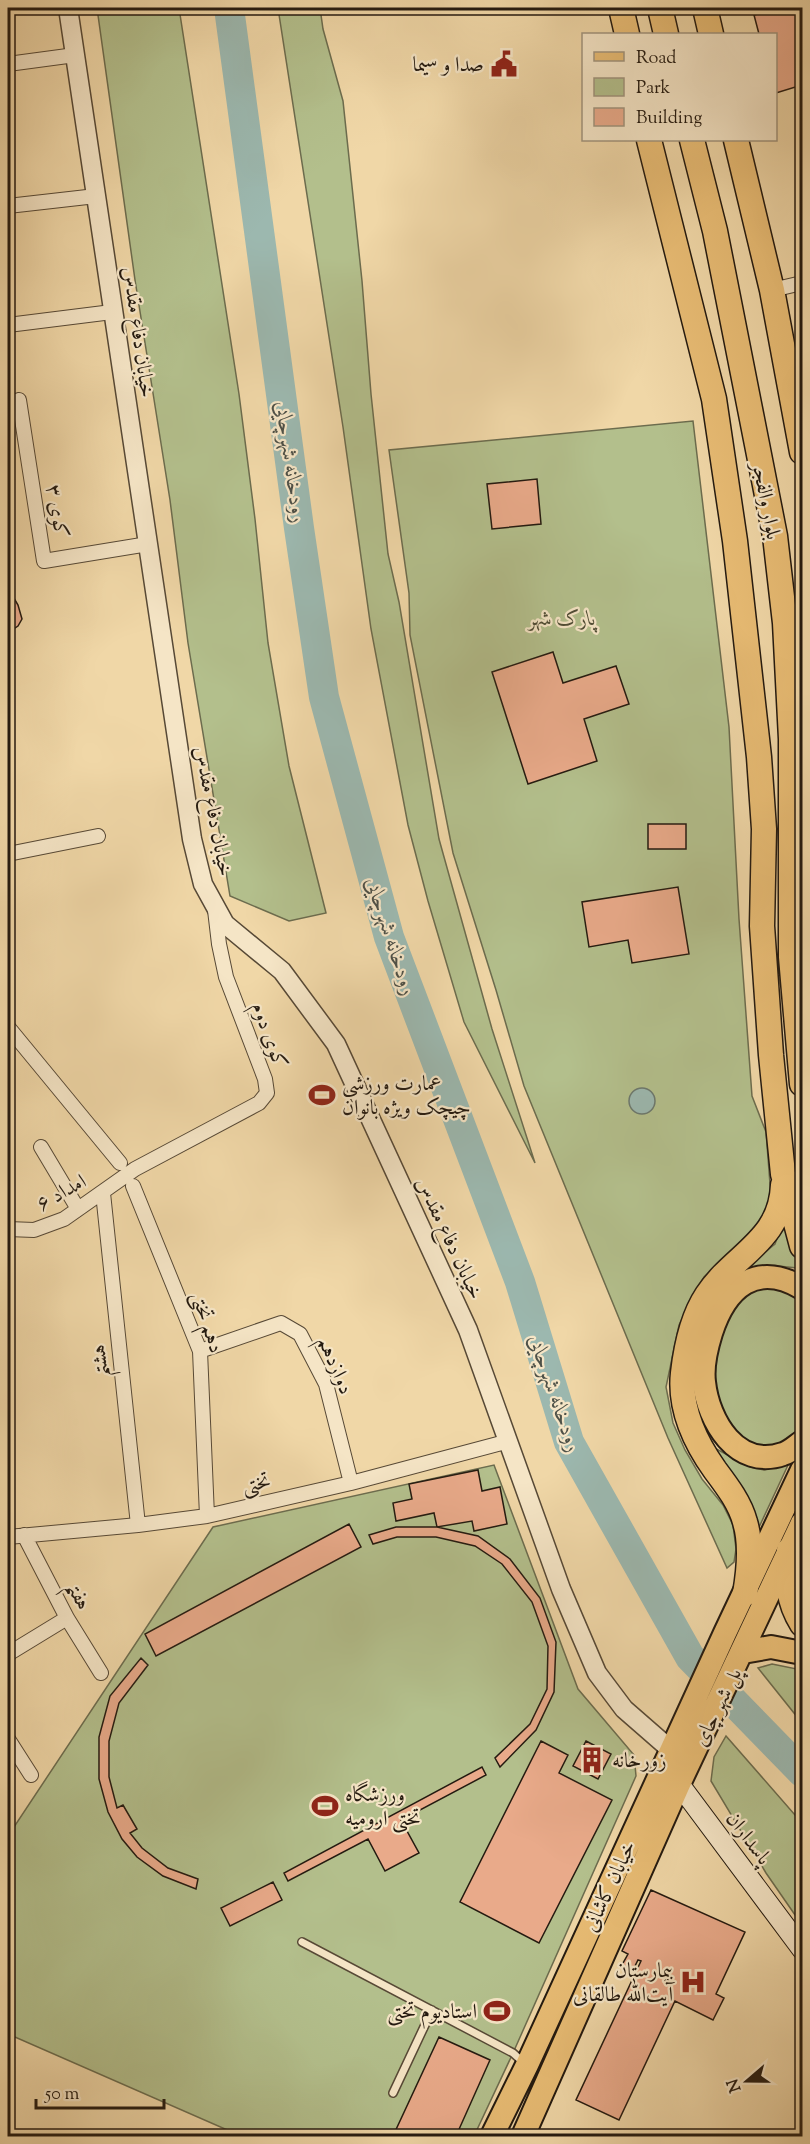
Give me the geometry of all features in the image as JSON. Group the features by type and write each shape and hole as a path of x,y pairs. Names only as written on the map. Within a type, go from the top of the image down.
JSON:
{"highway":[{"path":"621,8 627,33"},
{"path":"660,8 666,33"},
{"path":"705,8 711,33"},
{"path":"649,141 714,399 735,541 759,757 764,829 762,926 783,1196 776,1221 755,1246 725,1272 707,1296 689,1340 683,1374 683,1402 690,1424 699,1444 736,1500 745,1522 750,1570 745,1594"},
{"name":"بلوار والفجر","path":"692,141 715,231 776,547 785,623 791,739 791,957 802,1084"},
{"path":"736,141 772,290 802,452"},
{"path":"783,1174 802,1246"},
{"path":"789,1550 788,1587 793,1609 802,1624"}],"main road":[{"path":"802,1288 792,1282 772,1276 751,1279 733,1290 722,1306 710,1336 704,1365 704,1382 714,1417 731,1444 756,1456 771,1457 785,1454 802,1442"},
{"name":"پل شهر چای","path":"676,1742 802,1470"},
{"name":"پل شهر چای","path":"690,1762 802,1523"},
{"path":"743,1652 771,1647 802,1653"},
{"name":"خیابان کاشانی","path":"492,2136 527,2066 676,1742"},
{"name":"خیابان کاشانی","path":"523,2136 690,1762"},
{"name":"پاسداران","path":"679,1784 802,1949"}],"street":[{"name":"خیابان دفاع مقدس","path":"68,8 192,839 203,884 225,924 282,971 336,1044 468,1330 561,1588 597,1673 624,1709 676,1742"},
{"path":"8,64 75,55"},
{"path":"8,206 96,196"},
{"path":"772,290 802,283"},
{"path":"8,325 112,312"},
{"name":"کوی ۳","path":"20,400 44,561 148,544"},
{"path":"8,854 98,836"},
{"name":"کوی دوم","path":"127,1174 259,1103 267,1093 265,1079 226,977 219,944 215,905"},
{"name":"دهم تختی","path":"8,1027 127,1174 200,1351 207,1516"},
{"path":"41,1147 78,1209"},
{"name":"امداد ۶","path":"8,1229 34,1230 64,1219 127,1174"},
{"name":"هشتم","path":"103,1193 138,1525"},
{"name":"دوازدهم","path":"200,1351 281,1323 300,1334 326,1384 351,1483"},
{"name":"تختی","path":"8,1537 207,1516 351,1483 509,1441"},
{"name":"هفتم","path":"24,1535 67,1618 101,1673"},
{"path":"8,1654 67,1618"},
{"path":"8,1739 31,1775"}],"lane":[{"path":"302,1942 513,2053 527,2066"},
{"path":"393,2093 432,2010"}],"green space":[{"path":"97,8 179,8 239,394 268,643 289,766 326,913 289,921 230,896 188,643 170,500 135,280"},
{"path":"278,8 320,8 323,29 343,101 388,554 399,602 439,839 492,1029 535,1163 464,1022 408,825 371,629 343,427"},
{"name":"پارک شهر","path":"693,421 729,727 739,919 752,1096 766,1132 771,1197 765,1214 751,1233 704,1277 679,1325 666,1387 673,1423 685,1450 702,1479 723,1505 733,1525 736,1549 734,1562 727,1568 668,1438 524,1086 453,853 410,635 409,593 389,450"},
{"path":"787,1210 802,1262 802,1274 797,1268 778,1266 737,1275 775,1244"},
{"path":"758,1287 774,1287 802,1296 802,1430 800,1434 781,1445 758,1448 732,1436 716,1407 710,1366 734,1303"},
{"path":"709,1445 750,1467 764,1470 789,1463 754,1538"},
{"name":"ورزشگاه تختی ارومیه","path":"494,1465 578,1689 634,1755 636,1776 474,2136 241,2136 8,2034 8,1836 213,1527"},
{"path":"772,1664 802,1670 802,1723 758,1668"},
{"path":"726,1736 802,1823 802,1925 766,1873 711,1781 714,1757"}],"water":[{"path":"642,1088 652,1091 655,1101 652,1111 642,1114 632,1111 629,1101 632,1091"}],"building":[{"path":"752,8 779,8 754,15"},
{"path":"779,8 802,8 802,85 777,93 777,33 759,33 754,15"},
{"path":"537,479 541,524 492,529 487,484"},
{"path":"8,588 18,605 22,619 18,626 9,632 12,640 8,648"},
{"path":"553,652 563,683 616,666 629,704 584,719 597,761 528,784 492,672"},
{"path":"8,669 12,686 8,687"},
{"path":"648,824 686,824 686,849 648,849"},
{"path":"678,887 689,954 632,963 628,940 589,947 582,902"},
{"path":"478,1470 482,1491 500,1487 507,1524 474,1531 472,1521 437,1527 434,1513 396,1521 393,1503 412,1499 409,1484"},
{"path":"349,1524 361,1547 156,1656 145,1634"},
{"path":"396,1527 437,1527 478,1536 510,1559 540,1598 556,1642 554,1692 536,1730 500,1767 495,1758 530,1724 547,1689 548,1646 532,1602 502,1564 475,1546 436,1537 397,1537 373,1544 369,1535"},
{"path":"141,1658 148,1665 119,1703 109,1741 109,1777 117,1808 123,1805 137,1829 130,1833 142,1848 168,1868 198,1879 196,1889 163,1876 137,1857 122,1839 108,1812 99,1779 99,1737 110,1696"},
{"path":"541,1741 568,1755 559,1773 612,1800 539,1943 460,1902"},
{"name":"زورخانه","path":"586,1741 611,1754 598,1779 573,1766"},
{"path":"482,1767 486,1775 401,1820 419,1853 385,1871 368,1839 288,1881 284,1873"},
{"path":"273,1882 282,1900 230,1926 221,1908"},
{"path":"651,1890 745,1932 716,1994 724,1998 713,2020 675,2001 619,2120 576,2100 641,1961 638,1960 633,1970 622,1965 628,1954 622,1951"},
{"path":"439,2037 490,2060 456,2136 393,2136"}],"waterway":[{"name":"رودخانه شهرچایی","path":"229,8 324,697 389,937 520,1282 569,1442 690,1657 802,1772"}],"place":[{"name":"صدا و سیما","path":"504,64"},
{"name":"عمارت ورزشی چیچک ویژه بانوان","path":"322,1095"},
{"name":"زورخانه","path":"592,1760"},
{"name":"ورزشگاه تختی ارومیه","path":"325,1806"},
{"name":"بیمارستان آیت‌الله طالقانی","path":"693,1982"},
{"name":"استادیوم تختی","path":"497,2011"}]}
